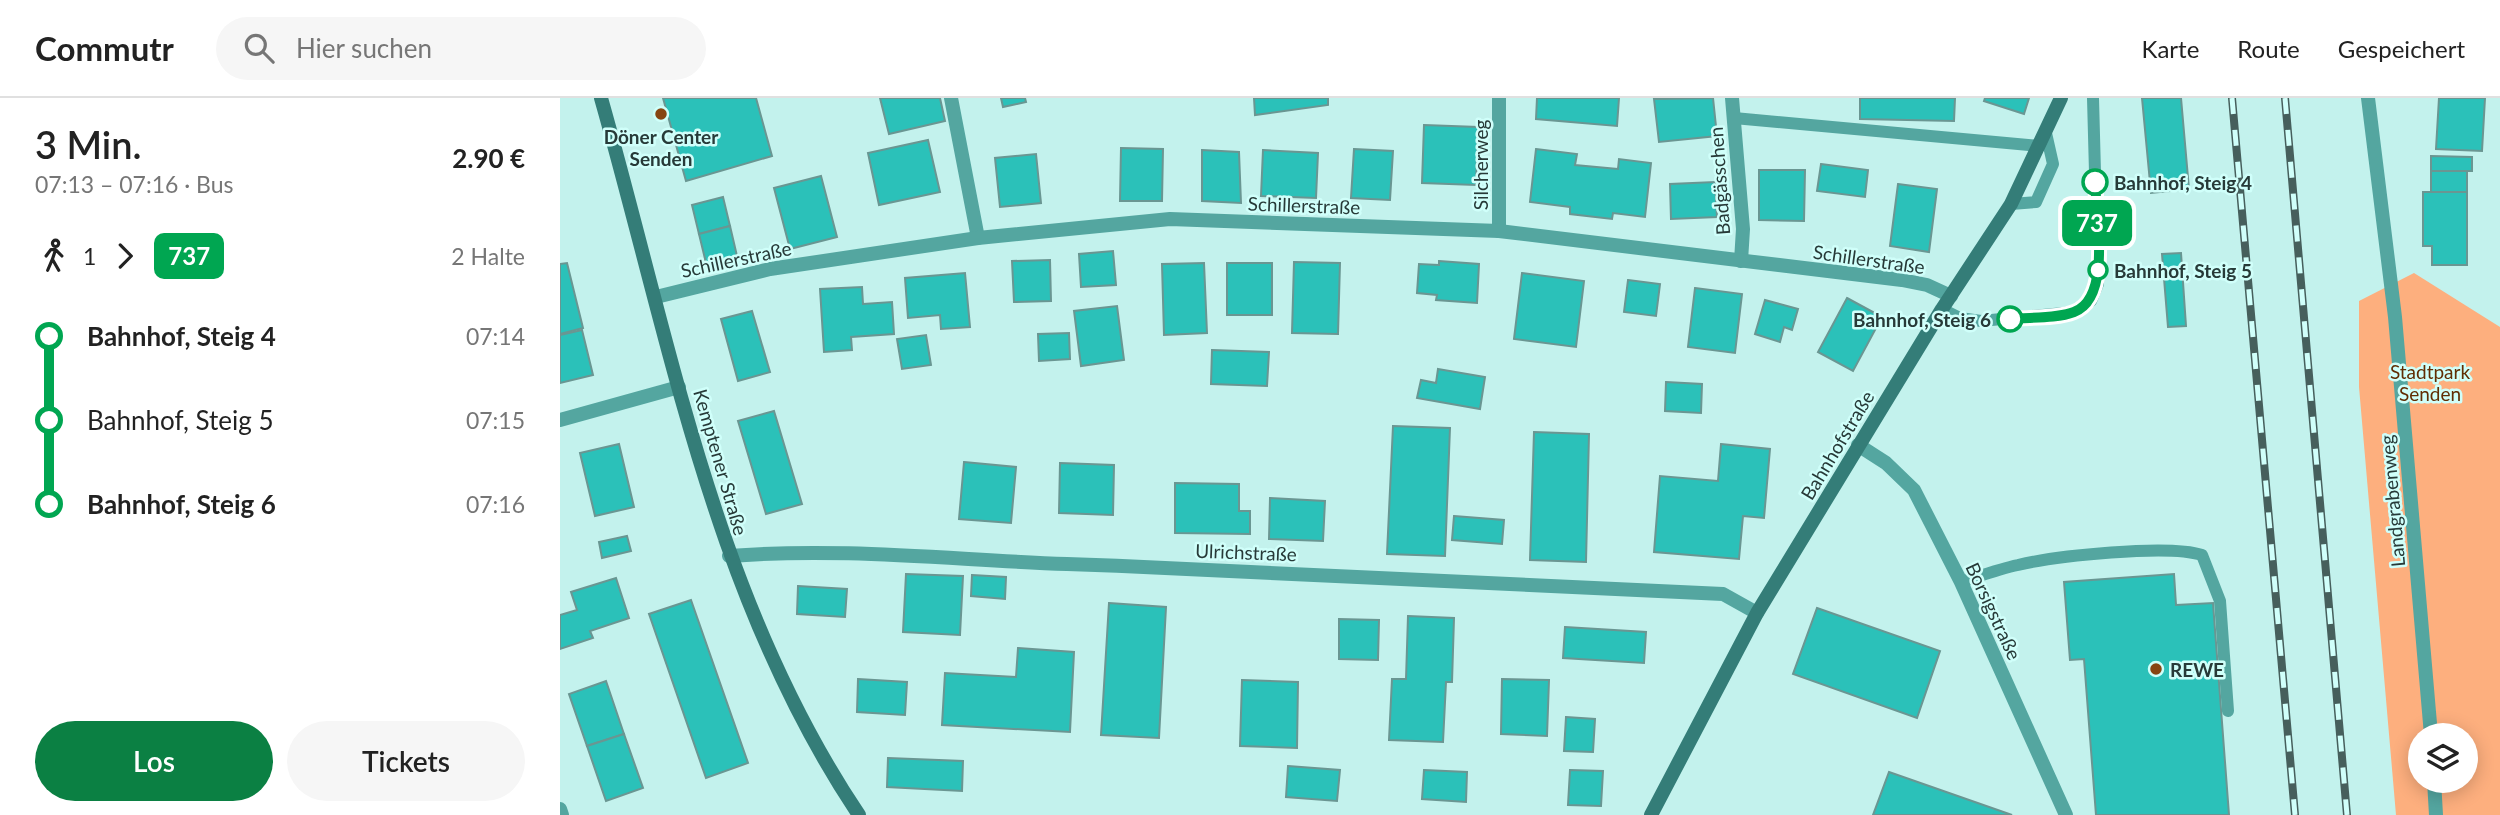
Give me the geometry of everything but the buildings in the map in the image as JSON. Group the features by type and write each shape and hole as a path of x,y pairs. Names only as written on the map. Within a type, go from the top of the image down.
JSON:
{"street":[{"name":"Kemptener Straße","path":"601,98 679,387 729,556 771,660 822,761 859,815"},
{"path":"951,98 978,239"},
{"name":"Silcherweg","path":"1499,98 1499,231"},
{"name":"Badgässchen","path":"1732,98 1743,229 1741,261"},
{"name":"Bahnhofstraße","path":"1651,815 1757,613 1942,309 2011,204 2061,98"},
{"name":"Landgrabenweg","path":"2368,98 2401,383 2430,723"},
{"name":"Schillerstraße","path":"656,297 770,269 978,239 1170,219 1499,231 1902,280 1927,285 1951,296"},
{"path":"560,420 679,387"},
{"name":"Borsigstraße","path":"1858,445 1886,463 1914,490 1961,582 2066,815"},
{"name":"Ulrichstraße","path":"729,556 797,551 847,551 1012,562 1723,593 1757,613"},
{"path":"2435,793 2436,815"},
{"path":"560,809 562,815"}],"lane":[{"path":"1942,309 1960,318 1981,321 2074,312 2091,301 2098,284 2093,98"},
{"path":"1734,118 2043,140 2053,164 2036,202 2011,204"},
{"path":"1961,582 2020,564 2096,555 2185,549 2202,555 2220,601 2228,711"}],"green space":[{"name":"Stadtpark Senden","path":"2414,273 2500,327 2500,815 2396,815 2359,387 2359,301"}],"railway":[{"path":"2232,98 2295,815"},
{"path":"2285,98 2347,815"}],"bus line":[{"name":"737","path":"2010,319 2074,312 2091,301 2098,284 2095,182"}],"place":[{"name":"Döner Center Senden","path":"661,114"},
{"name":"Bahnhof, Steig 4","path":"2095,182"},
{"name":"Bahnhof, Steig 5","path":"2098,270"},
{"name":"Bahnhof, Steig 6","path":"2010,319"},
{"name":"REWE","path":"2156,669"}]}
